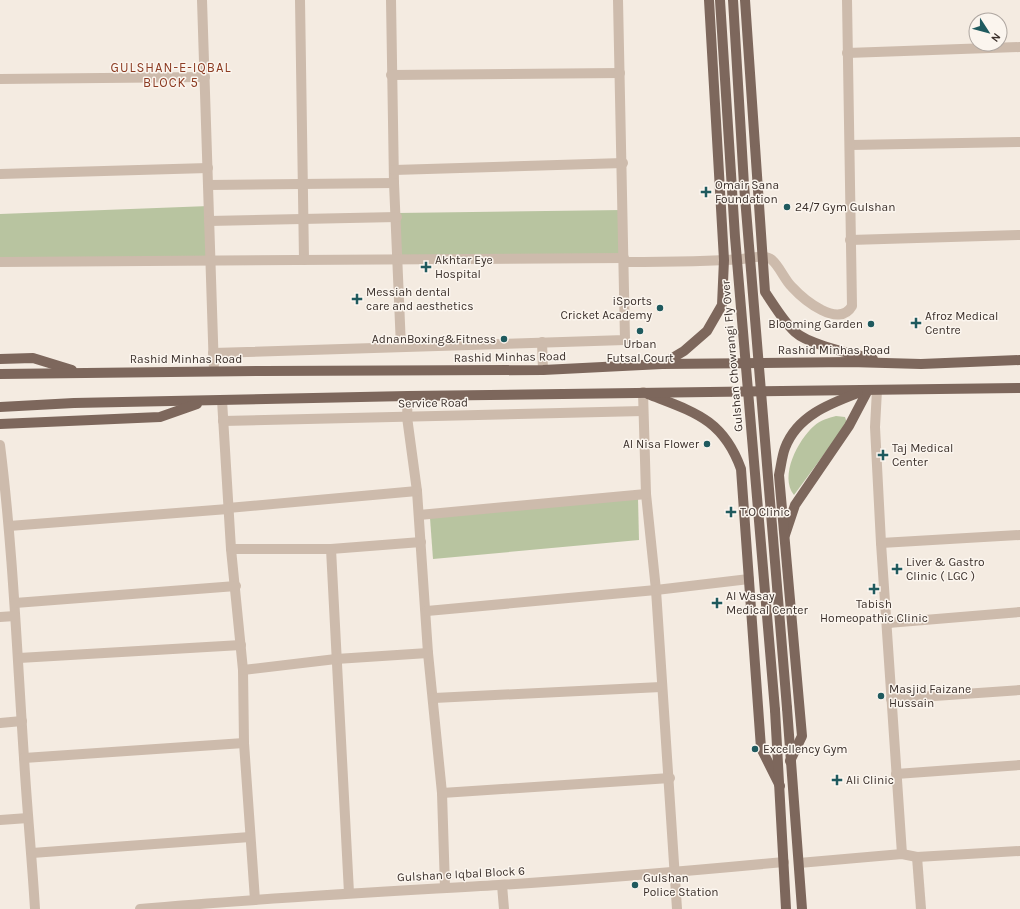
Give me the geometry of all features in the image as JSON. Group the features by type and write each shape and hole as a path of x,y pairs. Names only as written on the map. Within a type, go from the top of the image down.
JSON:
{"main road":[{"path":"662,364 684,351 707,331 722,305 724,260 709,0"},
{"name":"Gulshan Chowrangi Fly Over","path":"720,0 735,237 775,710 786,909"},
{"name":"Gulshan Chowrangi Fly Over","path":"733,0 744,185 802,909"},
{"path":"745,0 765,292 784,320 796,333 811,341 888,363"},
{"path":"0,359 33,358 82,372"},
{"name":"Rashid Minhas Road","path":"0,374 214,371 543,370 662,364 920,364 1020,360"},
{"path":"0,407 408,396 1020,388"},
{"path":"784,540 795,504 872,390"},
{"path":"790,761 802,736 778,475 785,447 798,427 818,409 872,390"},
{"path":"642,392 705,418 718,428 728,440 741,469 761,748 780,786"},
{"path":"0,424 160,417 204,401"}],"street":[{"path":"202,0 214,371"},
{"path":"300,0 304,260"},
{"path":"391,0 391,75 394,183 397,217 402,347"},
{"path":"213,353 625,340 623,163 618,0"},
{"path":"0,262 724,260 763,257 772,259 792,287 815,305 832,315 842,315 848,312 852,306 847,0"},
{"path":"847,53 1020,47"},
{"path":"391,75 620,73"},
{"path":"0,79 205,77"},
{"path":"850,145 1020,142"},
{"path":"394,170 623,163"},
{"path":"0,174 208,168"},
{"path":"208,185 394,183"},
{"path":"209,221 397,217"},
{"path":"850,240 1020,235"},
{"path":"542,342 543,370"},
{"path":"872,390 902,854"},
{"path":"642,392 644,411 646,494 656,590 661,687 670,778 677,909"},
{"path":"408,396 408,417 417,491 427,611 428,653 434,698 442,793 445,888"},
{"path":"222,400 231,549 236,586 243,670 244,743 255,900"},
{"name":"Service Road","path":"223,421 644,411"},
{"path":"0,445 4,514 9,526 15,603 35,909"},
{"path":"9,526 228,509 417,491"},
{"path":"419,514 646,494"},
{"path":"881,544 1020,534"},
{"path":"231,549 331,549 421,542"},
{"path":"331,549 349,893"},
{"path":"427,611 656,590 749,579"},
{"path":"15,603 236,586"},
{"path":"888,622 1020,612"},
{"path":"0,617 15,616"},
{"path":"19,658 241,645"},
{"path":"243,670 336,659 428,653"},
{"path":"434,698 661,687"},
{"path":"891,699 1020,690"},
{"path":"0,723 22,721"},
{"path":"24,758 244,743"},
{"path":"896,774 1020,765"},
{"path":"442,793 670,778"},
{"path":"0,820 28,818"},
{"path":"32,853 250,837"},
{"path":"799,863 902,854 917,857 1020,851"},
{"path":"917,857 921,909"},
{"name":"Gulshan e Iqbal Block 6","path":"140,909 349,893 502,885 675,873 784,862"},
{"path":"502,885 504,909"}],"green space":[{"path":"209,206 211,262 0,263 0,214"},
{"path":"623,210 624,258 398,261 397,213"},
{"path":"836,416 845,417 847,423 794,495 790,487 789,478 792,459 797,449 808,432 816,424"},
{"path":"638,498 639,540 433,559 430,518"}],"place":[{"name":"Omair Sana Foundation","path":"706,192"},
{"name":"24/7 Gym Gulshan","path":"787,207"},
{"name":"Akhtar Eye Hospital","path":"426,267"},
{"name":"Messiah dental care and aesthetics","path":"357,299"},
{"name":"iSports Cricket Academy","path":"660,308"},
{"name":"Afroz Medical Centre","path":"916,323"},
{"name":"Blooming Garden","path":"871,324"},
{"name":"Urban Futsal Court","path":"640,331"},
{"name":"AdnanBoxing&Fitness","path":"504,339"},
{"name":"Al Nisa Flower","path":"707,444"},
{"name":"Taj Medical Center","path":"883,455"},
{"name":"T.O Clinic","path":"731,512"},
{"name":"Liver & Gastro Clinic ( LGC )","path":"897,569"},
{"name":"Tabish Homeopathic Clinic","path":"874,589"},
{"name":"Al Wasay Medical Center","path":"717,603"},
{"name":"Masjid Faizane Hussain","path":"881,696"},
{"name":"Excellency Gym","path":"755,749"},
{"name":"Ali Clinic","path":"837,780"},
{"name":"Gulshan Police Station","path":"635,885"}],"district":[{"name":"GULSHAN-E-IQBAL BLOCK 5","path":"171,74"}]}
